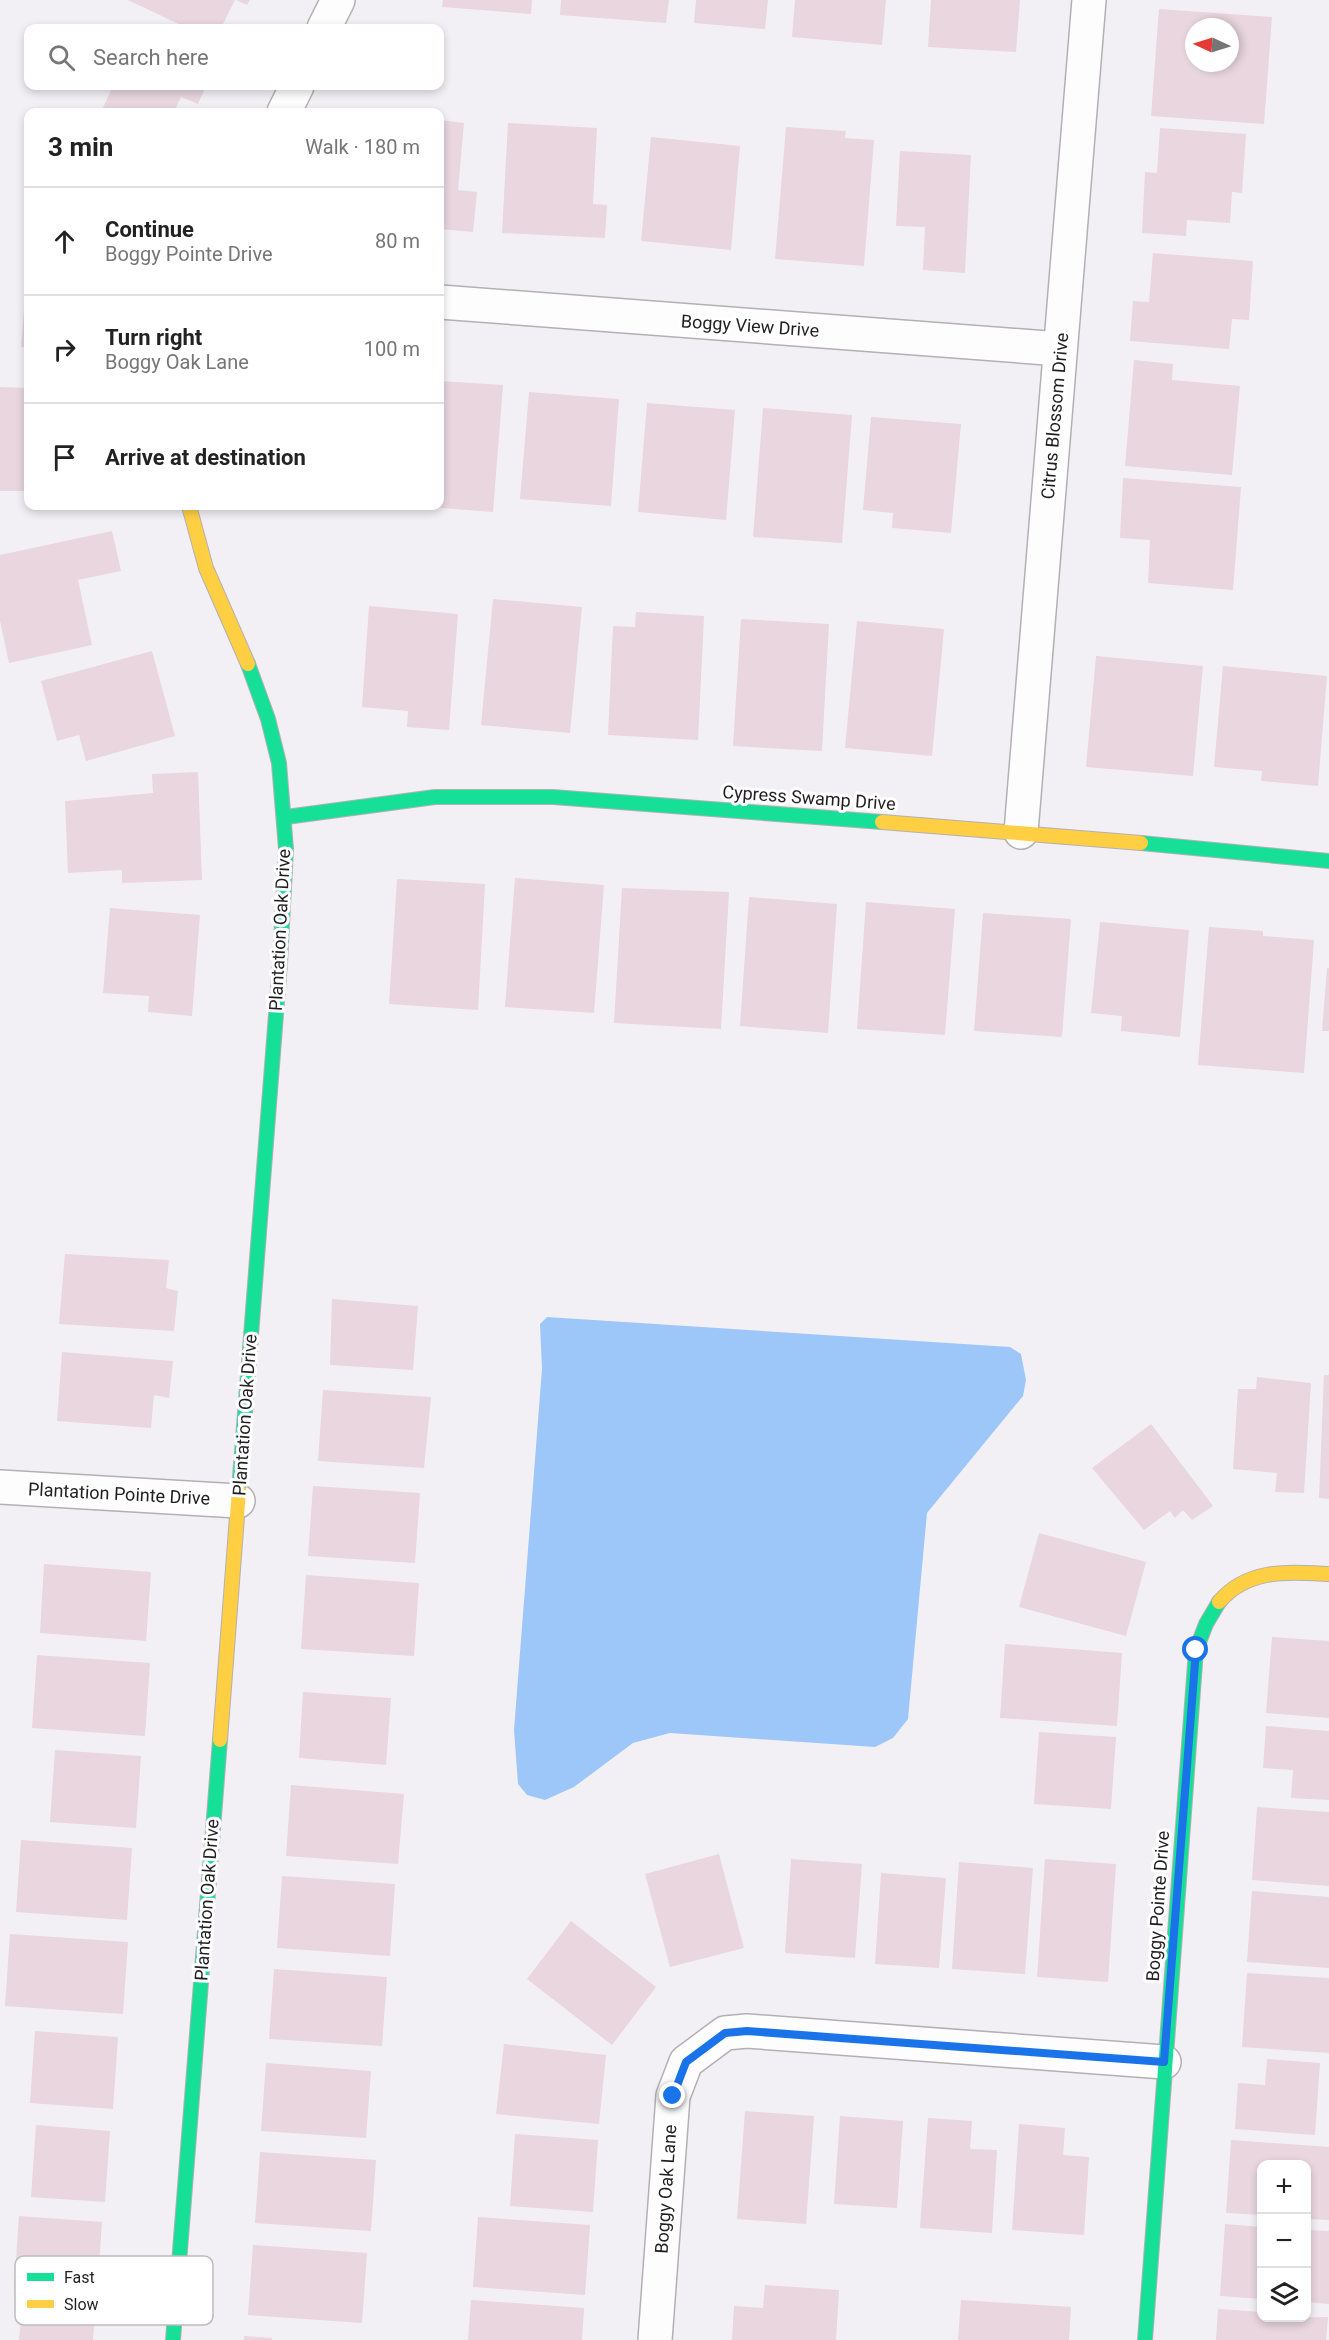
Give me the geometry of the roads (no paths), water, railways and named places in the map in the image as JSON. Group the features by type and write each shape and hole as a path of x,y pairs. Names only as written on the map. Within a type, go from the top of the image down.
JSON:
{"street":[{"path":"326,24 338,0"},
{"name":"Citrus Blossom Drive","path":"1020,832 1089,0"},
{"path":"286,108 295,90"},
{"name":"Boggy View Drive","path":"444,302 1060,349"},
{"name":"Plantation Oak Drive","path":"180,2256 280,963 286,817 273,739 250,669 215,592 193,529 190,510"},
{"name":"Cypress Swamp Drive","path":"286,817 435,797 553,797 1020,832 1329,861"},
{"name":"Plantation Pointe Drive","path":"0,1487 238,1501"},
{"name":"Boggy Pointe Drive","path":"1145,2340 1196,1650 1207,1618 1221,1596 1240,1580 1258,1575 1329,1574"},
{"name":"Boggy Oak Lane","path":"655,2340 673,2096 686,2062 725,2033 747,2031 1164,2062"},
{"name":"Plantation Oak Drive","path":"173,2340 174,2325"}],"water":[{"path":"547,1317 1010,1347 1021,1354 1026,1380 1023,1396 927,1513 908,1719 893,1738 875,1747 670,1733 633,1743 574,1787 545,1800 527,1795 518,1784 514,1730 542,1369 540,1324"}]}
